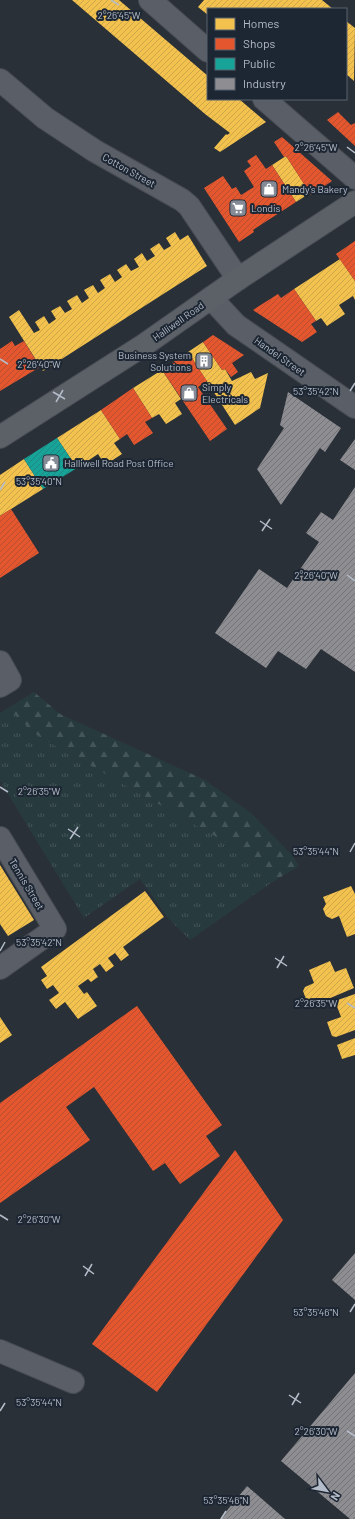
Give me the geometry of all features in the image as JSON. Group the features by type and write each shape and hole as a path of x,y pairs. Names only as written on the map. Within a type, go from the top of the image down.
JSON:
{"main road":[{"name":"Halliwell Road","path":"0,437 144,345 238,279 355,202"}],"street":[{"path":"150,0 207,50"},
{"name":"Cotton Street","path":"0,80 45,118 95,151 182,200 189,206 238,279"},
{"path":"265,100 355,178"},
{"name":"Handel Street","path":"211,298 236,325 350,396"},
{"name":"Tennis Street","path":"0,838 55,929 0,968"},
{"path":"0,1351 73,1382"}],"green space":[{"path":"34,692 60,714 205,780 251,813 292,855 299,866 271,883 250,856 35,734 8,708"},
{"path":"8,708 35,734 250,856 271,883 190,940 167,917 140,879 84,918 0,781 0,713"}],"building: Homes":[{"path":"72,0 119,0 207,75 207,100 240,100 266,122 220,152 214,148 226,134 227,135 230,133 205,114"},
{"path":"204,0 322,0 332,8 207,8 207,14 198,7"},
{"path":"347,22 355,28 354,81 347,75"},
{"path":"286,156 310,193 296,202 272,165"},
{"path":"175,232 180,240 188,235 207,266 43,371 9,317 19,310 34,333 40,330 35,322 44,316 49,324 56,319 51,311 60,306 65,313 72,309 67,301 77,295 82,303 89,298 84,290 93,285 98,293 105,288 100,280 110,274 115,282 122,277 117,270 126,264 131,271 139,267 134,259 142,253 147,261 155,256 150,249 159,243 164,250 171,246 166,238"},
{"path":"340,259 355,281 355,300 353,296 339,305 345,314 327,326 321,318 316,321 294,289"},
{"path":"203,342 222,370 225,369 232,381 251,372 255,379 268,373 260,408 235,425 188,352"},
{"path":"162,370 181,399 175,403 182,414 166,424 159,414 152,418 133,388"},
{"path":"101,410 120,439 114,443 122,454 105,465 98,454 77,468 57,438"},
{"path":"24,459 43,489 0,516 0,475"},
{"path":"0,865 34,920 8,936 0,924"},
{"path":"351,886 355,894 355,934 347,937 339,916 332,919 326,916 323,909 326,904 323,897"},
{"path":"145,891 164,917 123,947 129,955 121,961 115,953 108,958 114,966 106,972 100,964 93,969 98,977 91,982 88,979 78,986 84,994 87,992 97,1006 78,1019 65,1002 56,1009 49,1000 59,993 53,985 47,989 41,980 47,976 41,967"},
{"path":"330,961 335,972 346,968 354,988 309,1007 303,991 305,987 314,983 309,970"},
{"path":"355,994 355,1030 336,1037 332,1036 327,1022 341,1017 335,1001"},
{"path":"0,1017 12,1035 0,1043"},
{"path":"355,1038 355,1055 342,1059 337,1045"}],"building: Shops":[{"path":"338,112 351,125 355,123 355,146 327,120"},
{"path":"282,137 332,181 311,195 286,156 284,157 274,142"},
{"path":"256,155 266,169 272,165 296,202 253,230 254,232 239,242 204,188 223,176 232,189 236,187 241,195 254,187 244,171 251,166 247,161"},
{"path":"355,241 355,281 336,254"},
{"path":"294,289 316,321 311,324 317,332 302,342 253,310 278,294 281,298"},
{"path":"213,335 244,355 232,363 238,372 231,377 225,369 222,370 203,342"},
{"path":"12,341 15,346 24,341 40,367 0,391 0,349"},
{"name":"Simply Electricals","path":"188,352 207,381 198,387 227,429 210,441 162,370"},
{"path":"133,388 152,418 145,422 153,433 134,445 127,434 120,439 101,410"},
{"path":"11,509 39,553 0,578 0,516"},
{"path":"137,1006 222,1125 206,1136 220,1156 180,1184 165,1163 153,1171 94,1087 66,1107 90,1140 0,1203 0,1103"},
{"path":"235,1150 283,1220 157,1392 92,1344"}],"building: Public":[{"name":"Halliwell Road Post Office","path":"57,438 77,468 43,489 24,459"}],"building: Industry":[{"path":"288,392 341,428 325,452 320,448 281,505 257,469 284,428 280,425"},
{"path":"355,439 355,470 340,460"},
{"path":"355,487 355,672 321,649 306,669 278,651 266,668 215,633 259,569 287,588 319,542 306,533 321,512 333,520"},
{"path":"355,1253 355,1300 332,1280"},
{"path":"355,1373 355,1519 350,1519 281,1461"},
{"path":"247,1486 285,1519 220,1519"}],"place":[{"name":"Mandy's Bakery","path":"269,189"},
{"name":"Londis","path":"238,208"},
{"name":"Business System Solutions","path":"204,361"},
{"name":"Simply Electricals","path":"189,393"},
{"name":"Halliwell Road Post Office","path":"51,463"}]}
